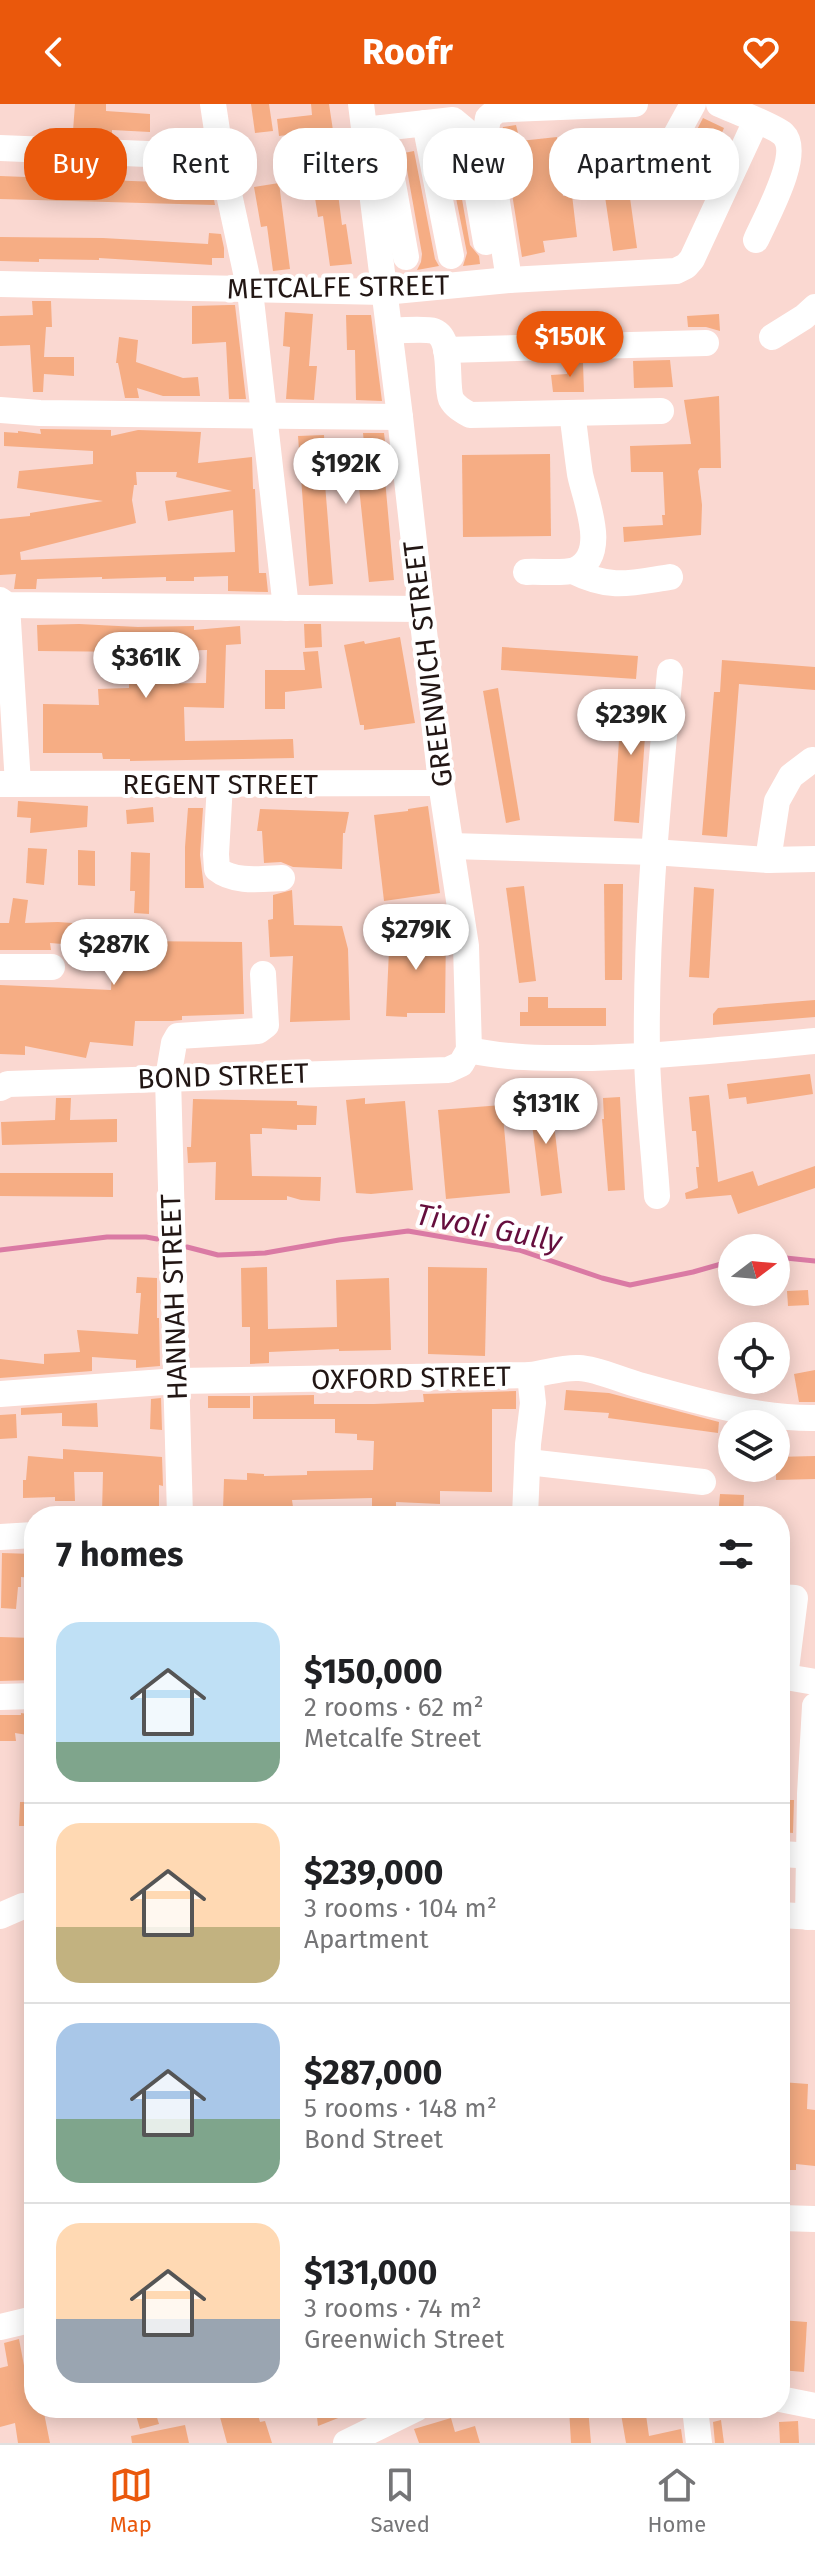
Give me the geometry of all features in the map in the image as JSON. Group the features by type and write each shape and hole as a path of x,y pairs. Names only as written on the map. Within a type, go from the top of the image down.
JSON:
{"street":[{"path":"213,104 217,128"},
{"name":"GREENWICH STREET","path":"361,104 373,128"},
{"path":"509,280 486,130 488,118 497,110 635,104"},
{"path":"680,128 693,104"},
{"path":"719,104 783,134 790,147 789,164 756,240"},
{"path":"382,128 453,120 465,130 486,244"},
{"name":"METCALFE STREET","path":"0,284 384,292 509,280 676,271 692,259 756,121"},
{"path":"425,123 451,256"},
{"path":"0,148 143,154"},
{"path":"230,200 250,291 286,608"},
{"name":"GREENWICH STREET","path":"378,200 384,292 441,783 466,946 469,1050"},
{"path":"391,200 406,257"},
{"path":"772,337 815,307"},
{"path":"389,330 434,331 440,336 446,350 451,397 458,409 470,415 661,411"},
{"path":"446,350 706,343"},
{"path":"0,410 400,417"},
{"path":"572,413 594,544 585,562 573,571"},
{"path":"526,572 573,571 593,581 617,585 670,577"},
{"path":"9,784 4,603 421,609"},
{"path":"657,1196 647,1057 653,852 670,672"},
{"path":"768,860 777,801 791,776 812,760"},
{"name":"REGENT STREET","path":"9,784 441,783"},
{"path":"220,784 217,869 224,875 248,879 282,878"},
{"path":"451,846 653,852 768,860 815,859"},
{"path":"0,967 52,967"},
{"name":"HANNAH STREET","path":"180,1506 168,1078 178,1036 258,1031 266,1025 263,974"},
{"path":"469,1050 529,1059 647,1057 815,1041"},
{"name":"BOND STREET","path":"0,1088 8,1084 448,1070 461,1064 469,1050"},
{"name":"OXFORD STREET","path":"0,1394 177,1381 530,1375 555,1369 581,1368 733,1408 783,1417 815,1418"},
{"path":"526,1506 533,1403 530,1375"},
{"path":"528,1462 703,1482"},
{"path":"0,1537 24,1536"},
{"path":"790,1637 797,1598"},
{"path":"790,1677 815,1682"},
{"path":"0,1697 24,1696"},
{"path":"790,1916 812,1917 815,1706"},
{"path":"790,1855 812,1856"},
{"path":"0,1916 24,1906"},
{"path":"790,2218 815,2219"},
{"path":"0,2327 24,2321"},
{"path":"790,2401 815,2406"},
{"path":"346,2443 397,2418"},
{"path":"696,2418 699,2443"}],"building":[{"path":"75,104 106,104 106,111 150,114 150,128 143,128 143,132 127,131 127,128 73,128"},
{"path":"251,104 269,104 273,131 257,133"},
{"path":"311,104 329,104 333,128 278,128 277,119 312,115"},
{"path":"703,118 724,128 698,128"},
{"path":"549,138 549,200 573,200 577,237 543,241 545,252 522,257 513,200 533,200 533,140"},
{"path":"414,151 435,259 439,266 417,270 422,254 407,170 407,152"},
{"path":"0,176 24,177 24,200 0,199"},
{"path":"127,181 143,181 143,200 214,200 215,205 36,200 127,200"},
{"path":"273,184 273,200 281,200 290,269 273,271 267,226 261,227 257,187"},
{"path":"315,200 339,200 352,264 330,266 323,216 318,217"},
{"path":"456,200 462,200 470,245 479,256 480,264 463,266 467,253"},
{"path":"606,200 630,200 637,248 613,251"},
{"path":"209,233 221,234 224,248 224,258 212,258 212,265 99,258 0,261 0,237 103,238 208,244"},
{"path":"32,301 51,301 52,327 46,327 44,357 74,357 74,376 44,374 43,392 33,392 30,345 0,346 0,316 33,315"},
{"path":"235,305 246,399 229,399 226,342 192,344 192,306"},
{"path":"285,312 313,314 309,366 317,366 314,400 286,399 290,347 283,346"},
{"path":"719,314 720,331 688,327 687,316"},
{"path":"346,315 371,315 382,401 356,400 355,350 347,350"},
{"path":"119,337 138,340 136,362 183,378 198,377 200,396 163,396 137,388 139,398 125,398 116,363"},
{"path":"670,360 673,387 634,388 633,361"},
{"path":"566,363 583,363 584,392 553,392 551,375 567,374"},
{"path":"719,396 721,468 700,468 698,471 702,505 701,535 624,542 623,527 663,525 662,515 665,515 663,472 631,472 630,446 691,444 684,400"},
{"path":"40,429 111,430 111,436 138,430 201,432 198,463 252,457 259,573 266,573 268,592 228,591 228,576 194,577 194,581 166,581 166,577 37,579 36,589 14,589 16,574 0,575 0,519 103,501 17,488 19,471 93,464 93,451 4,446 4,432 41,434","holes":["136,472 177,472 176,477 232,491 165,501 168,521 233,510 235,552 21,560 20,552 136,523 132,500 134,485 137,485"]},
{"path":"363,433 384,433 394,580 369,582 357,468 324,471 333,584 309,586 298,436 324,435 325,457 365,453"},
{"path":"550,454 551,536 463,537 462,455"},
{"path":"304,624 321,624 322,647 305,648"},
{"path":"37,625 194,626 194,630 240,626 241,644 226,645 224,708 184,707 185,741 293,739 294,758 130,761 103,759 102,753 43,753 43,704 99,705 98,689 129,688 129,684 206,683 207,650 38,651"},
{"path":"400,637 415,723 364,730 364,725 360,725 344,645"},
{"path":"502,647 638,656 636,679 501,670"},
{"path":"318,651 322,688 285,692 285,709 265,709 265,670 305,670 303,652"},
{"path":"722,660 815,667 815,690 739,684 727,837 702,835 714,692 720,692"},
{"path":"498,688 520,820 506,823 483,691"},
{"path":"622,691 648,693 639,823 614,821"},
{"path":"18,801 88,806 87,827 30,833 31,818 17,817"},
{"path":"428,806 440,893 384,901 374,815"},
{"path":"153,807 154,822 127,824 126,810"},
{"path":"188,808 203,808 200,855 204,888 185,888"},
{"path":"260,809 349,812 343,833 342,869 264,863 262,831 257,831"},
{"path":"28,848 47,849 44,885 26,883"},
{"path":"78,850 95,851 95,886 78,885"},
{"path":"131,852 150,853 149,914 134,913 135,891 130,891"},
{"path":"604,884 623,884 622,980 605,980"},
{"path":"524,886 536,981 519,983 506,888"},
{"path":"694,887 714,889 709,978 689,977"},
{"path":"292,890 294,925 342,926 348,949 350,1020 290,1022 293,956 270,957 268,920 273,919 273,895"},
{"path":"13,898 28,900 25,923 114,926 114,922 135,923 134,941 242,942 244,1014 135,1021 133,1046 90,1042 86,1058 25,1046 25,1055 0,1054 0,985 111,990 113,948 50,943 51,950 0,950 0,923 9,923"},
{"path":"390,928 446,929 445,1013 386,1016"},
{"path":"528,997 548,997 548,1008 606,1008 606,1026 520,1026 520,1012 528,1012"},
{"path":"815,1000 815,1017 713,1025 713,1014 718,1008"},
{"path":"810,1074 813,1094 747,1104 746,1097 729,1099 727,1084"},
{"path":"709,1095 718,1182 753,1171 758,1186 815,1166 815,1188 738,1214 731,1195 686,1199 685,1193 698,1188 696,1167 699,1167 689,1097"},
{"path":"620,1097 625,1190 608,1191 603,1098"},
{"path":"56,1098 71,1098 70,1120 117,1119 117,1142 2,1145 1,1122 55,1120"},
{"path":"365,1098 365,1104 405,1101 413,1190 356,1193 346,1100"},
{"path":"551,1098 562,1193 541,1196 529,1100"},
{"path":"193,1099 297,1101 297,1105 317,1106 316,1125 297,1125 297,1130 262,1128 262,1134 250,1134 252,1176 321,1177 320,1201 287,1196 287,1200 215,1200 216,1162 188,1163"},
{"path":"502,1105 510,1193 446,1199 438,1110"},
{"path":"0,1173 113,1173 113,1197 0,1196"},
{"path":"267,1267 268,1329 337,1327 336,1280 389,1278 391,1350 269,1352 269,1363 250,1364 250,1327 242,1327 241,1268"},
{"path":"428,1267 487,1268 485,1356 428,1354"},
{"path":"137,1277 157,1278 160,1366 136,1368 136,1360 92,1357 92,1371 0,1378 0,1359 44,1364 44,1354 80,1352 77,1330 138,1334 141,1293 136,1293"},
{"path":"808,1290 809,1305 790,1306 790,1291"},
{"path":"815,1370 815,1402 799,1402 794,1374"},
{"path":"566,1390 609,1393 718,1422 718,1433 608,1418 609,1413 564,1410"},
{"path":"516,1391 516,1409 492,1409 492,1492 440,1491 440,1504 396,1502 396,1506 372,1506 372,1498 292,1500 293,1506 223,1506 224,1479 247,1480 247,1473 264,1476 307,1475 307,1471 373,1470 374,1441 357,1440 357,1434 335,1433 335,1419 253,1419 253,1396 314,1395 314,1404 374,1404 424,1402 423,1394"},
{"path":"208,1396 250,1396 250,1408 208,1408"},
{"path":"161,1398 162,1430 150,1429 151,1399"},
{"path":"97,1403 98,1427 62,1426 62,1413 21,1415 21,1408"},
{"path":"16,1414 17,1438 0,1439 0,1415"},
{"path":"63,1449 162,1457 163,1486 159,1485 159,1506 102,1506 103,1472 74,1472 75,1501 55,1501 55,1497 23,1498 28,1456 63,1459"},
{"path":"815,1456 815,1479 790,1480 790,1457"},
{"path":"720,1494 744,1495 743,1506 719,1506"},
{"path":"2,1553 24,1554 24,1577 21,1577 21,1587 18,1587 16,1609 1,1608"},
{"path":"0,1637 24,1638 24,1680 0,1681"},
{"path":"24,1713 24,1734 15,1733 16,1741 0,1741 0,1715"},
{"path":"790,1800 794,1800 793,1833 790,1833"},
{"path":"20,1802 24,1802 24,1826 19,1826"},
{"path":"790,2083 808,2084 807,2109 815,2110 815,2166 796,2164 796,2170 790,2170"},
{"path":"790,2321 807,2322 804,2372 790,2371"},
{"path":"19,2339 24,2366 24,2418 45,2418 50,2443 18,2443 15,2423 0,2427 0,2368 8,2366 4,2343"},
{"path":"137,2418 157,2418 159,2424 140,2429"},
{"path":"220,2418 259,2418 260,2422 265,2421 272,2443 227,2443"},
{"path":"317,2418 338,2418 318,2426"},
{"path":"451,2418 455,2432 475,2426 480,2443 419,2443 414,2429"},
{"path":"570,2418 589,2418 591,2443 571,2443"},
{"path":"622,2418 646,2418 649,2436 681,2429 683,2443 626,2443"},
{"path":"721,2420 724,2443 715,2443 713,2422"},
{"path":"798,2421 799,2443 780,2443 779,2422"},
{"path":"185,2425 189,2443 132,2443 131,2436"}],"waterway":[{"name":"Tivoli Gully","path":"187,1247 218,1255 265,1253 408,1231 519,1250 630,1285 718,1265"},
{"name":"Tivoli Gully","path":"0,1250 107,1237 157,1239"},
{"name":"Tivoli Gully","path":"790,1258 815,1261"}]}
